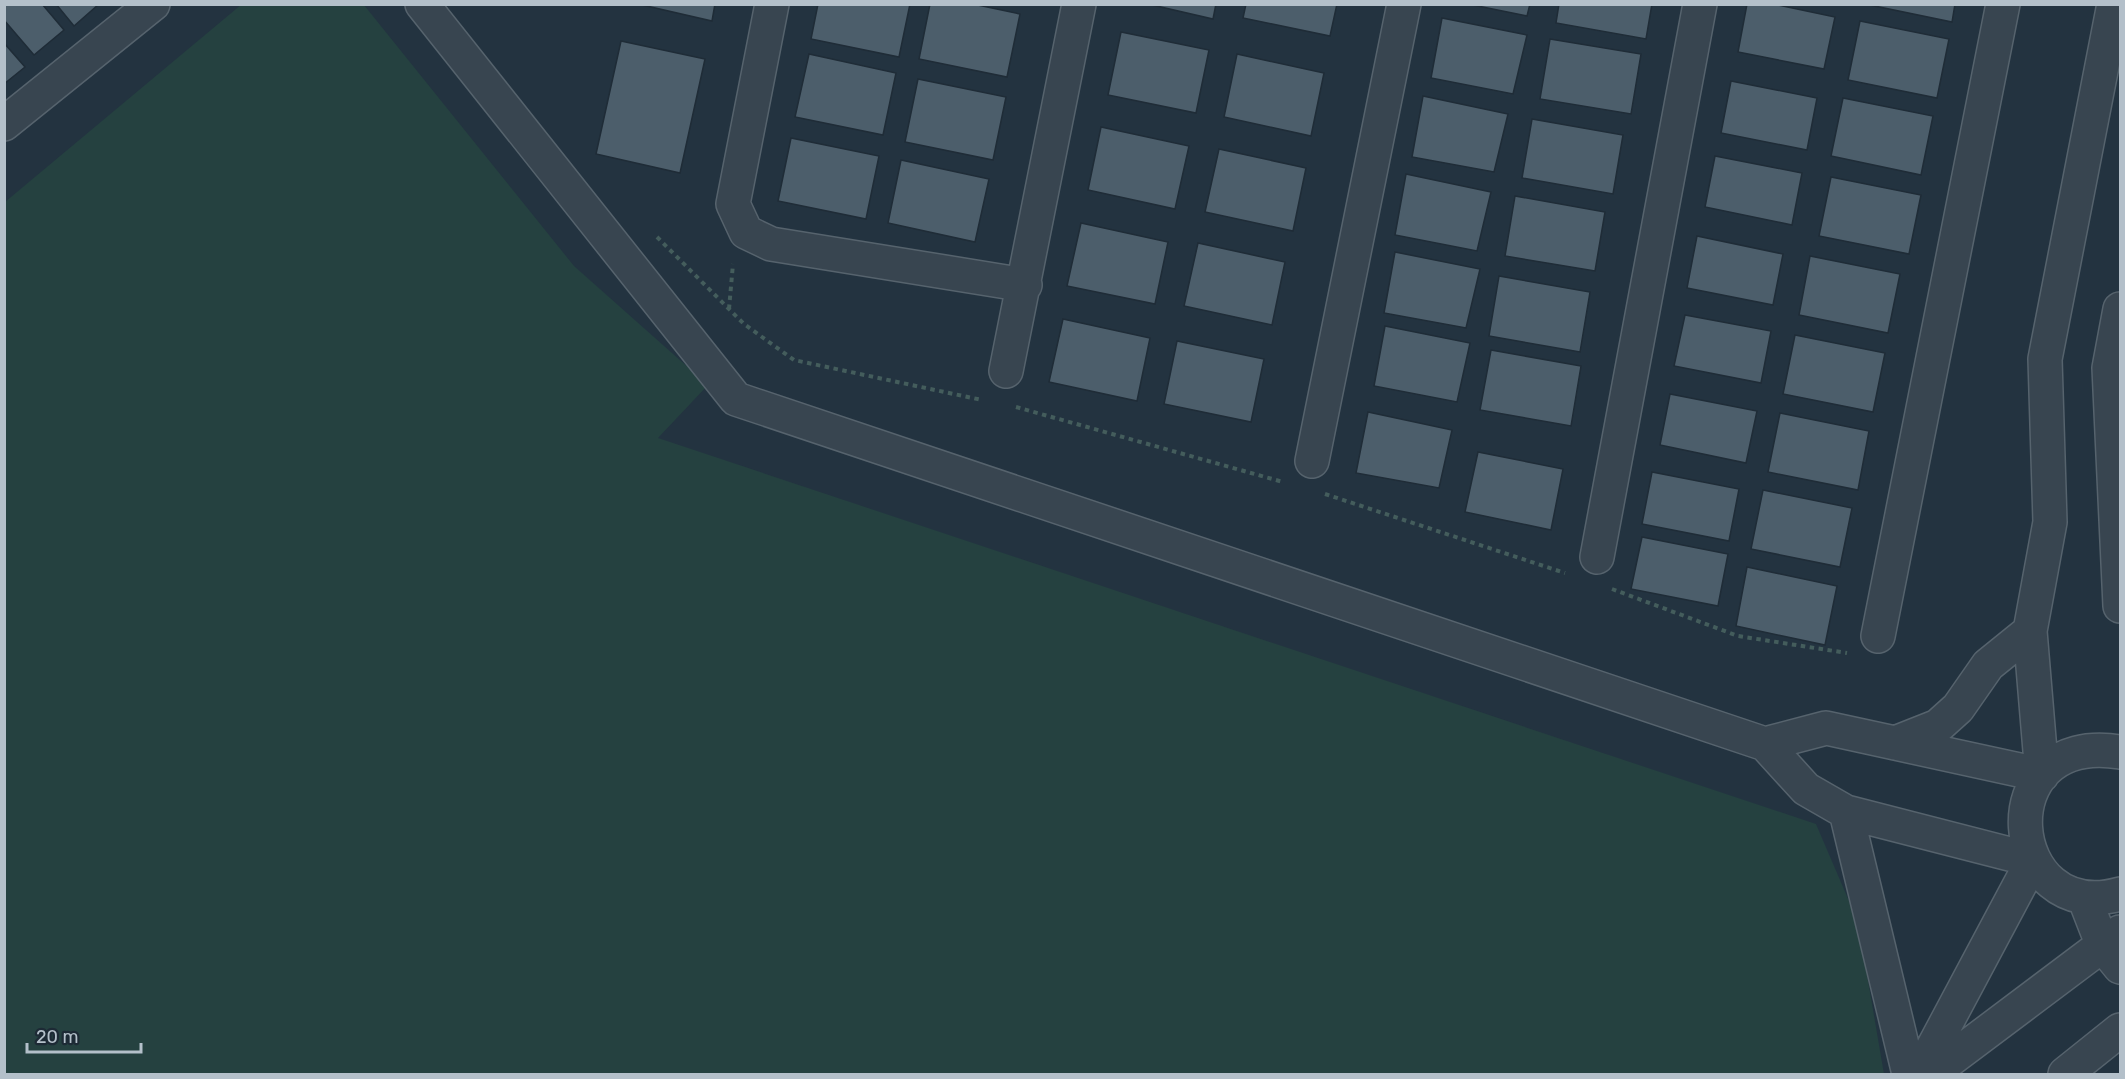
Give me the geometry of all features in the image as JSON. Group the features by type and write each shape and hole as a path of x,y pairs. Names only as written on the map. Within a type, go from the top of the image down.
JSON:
{"street":[{"path":"4,124 153,4"},
{"path":"422,4 736,399 1765,744 1806,789 1846,812 2034,860"},
{"path":"772,4 733,204 746,232 771,244 1025,285"},
{"path":"1006,371 1025,285 1079,4"},
{"path":"1302,473 1404,4"},
{"path":"1590,573 1700,4"},
{"path":"1878,636 2003,4"},
{"path":"2042,775 2030,631 2050,522 2045,359 2114,4"},
{"path":"2121,309 2109,368 2121,606"},
{"path":"1895,743 1938,726 1958,708 1988,665 2030,631"},
{"path":"1765,744 1826,728 2042,775"},
{"path":"2121,752 2099,749 2078,752 2058,761 2042,775 2030,794 2024,816 2026,839 2034,860 2047,877 2064,890 2084,897 2108,898 2121,894"},
{"path":"1846,812 1909,1074"},
{"path":"1920,1074 2034,860"},
{"path":"1931,1074 2115,948 2084,897"},
{"path":"2065,1074 2121,1030"}],"path":[{"path":"655,235 744,324 794,360 991,401"},
{"path":"1013,406 1302,473"},
{"path":"1323,494 1590,573 1738,636 1872,657 1878,636"}],"green space":[{"path":"242,4 364,5 574,266 708,385 658,438 1816,824 1858,922 1884,1074 5,1074 5,202"}],"building":[{"path":"4,4 42,4 64,30 34,55 4,20"},
{"path":"56,4 99,4 74,26"},
{"path":"638,4 715,4 712,21"},
{"path":"818,4 910,4 899,57 811,39"},
{"path":"930,4 973,4 1020,14 1007,77 919,59"},
{"path":"1148,4 1216,4 1213,19"},
{"path":"1246,4 1337,4 1330,36 1243,18"},
{"path":"1468,4 1530,4 1527,16"},
{"path":"1559,4 1652,4 1646,39 1556,23"},
{"path":"1747,4 1773,4 1835,17 1824,69 1738,52"},
{"path":"1865,4 1955,4 1952,22"},
{"path":"1442,18 1527,35 1513,94 1431,78"},
{"path":"1860,21 1949,39 1937,98 1848,80"},
{"path":"1121,32 1209,50 1196,113 1108,95"},
{"path":"1550,39 1641,54 1631,114 1540,99"},
{"path":"621,41 705,59 680,173 596,154"},
{"path":"4,43 25,67 4,84"},
{"path":"809,54 896,73 883,135 795,117"},
{"path":"1237,54 1324,73 1311,136 1224,117"},
{"path":"918,79 1006,97 993,160 905,142"},
{"path":"1731,81 1817,98 1807,150 1721,133"},
{"path":"1423,96 1508,114 1494,172 1412,157"},
{"path":"1843,98 1933,116 1921,175 1831,156"},
{"path":"1532,119 1623,135 1613,194 1522,178"},
{"path":"1101,127 1189,146 1175,209 1088,190"},
{"path":"791,138 879,156 866,219 778,201"},
{"path":"1219,149 1306,168 1293,231 1205,212"},
{"path":"1715,156 1802,173 1792,225 1705,207"},
{"path":"901,160 989,179 975,242 888,223"},
{"path":"1406,174 1491,192 1477,251 1395,235"},
{"path":"1831,177 1921,195 1909,254 1819,236"},
{"path":"1515,196 1605,212 1595,271 1505,256"},
{"path":"1081,223 1168,242 1155,304 1067,286"},
{"path":"1697,236 1783,254 1773,305 1687,288"},
{"path":"1198,243 1285,262 1272,325 1184,306"},
{"path":"1395,252 1480,269 1466,328 1384,313"},
{"path":"1810,256 1900,274 1888,333 1799,315"},
{"path":"1499,276 1590,292 1580,352 1489,336"},
{"path":"1685,315 1771,331 1761,383 1674,366"},
{"path":"1063,319 1150,338 1137,401 1049,382"},
{"path":"1385,326 1470,343 1457,402 1374,386"},
{"path":"1795,335 1885,353 1873,412 1783,394"},
{"path":"1177,341 1264,359 1251,422 1164,404"},
{"path":"1491,350 1581,366 1571,426 1480,410"},
{"path":"1670,394 1757,411 1746,463 1660,445"},
{"path":"1368,412 1452,430 1439,488 1356,473"},
{"path":"1780,413 1869,431 1858,490 1768,472"},
{"path":"1478,452 1563,469 1551,530 1465,512"},
{"path":"1652,472 1739,489 1729,541 1642,524"},
{"path":"1763,490 1852,508 1840,567 1751,549"},
{"path":"1642,537 1728,554 1718,606 1631,589"},
{"path":"1747,567 1837,586 1825,645 1736,626"}]}
